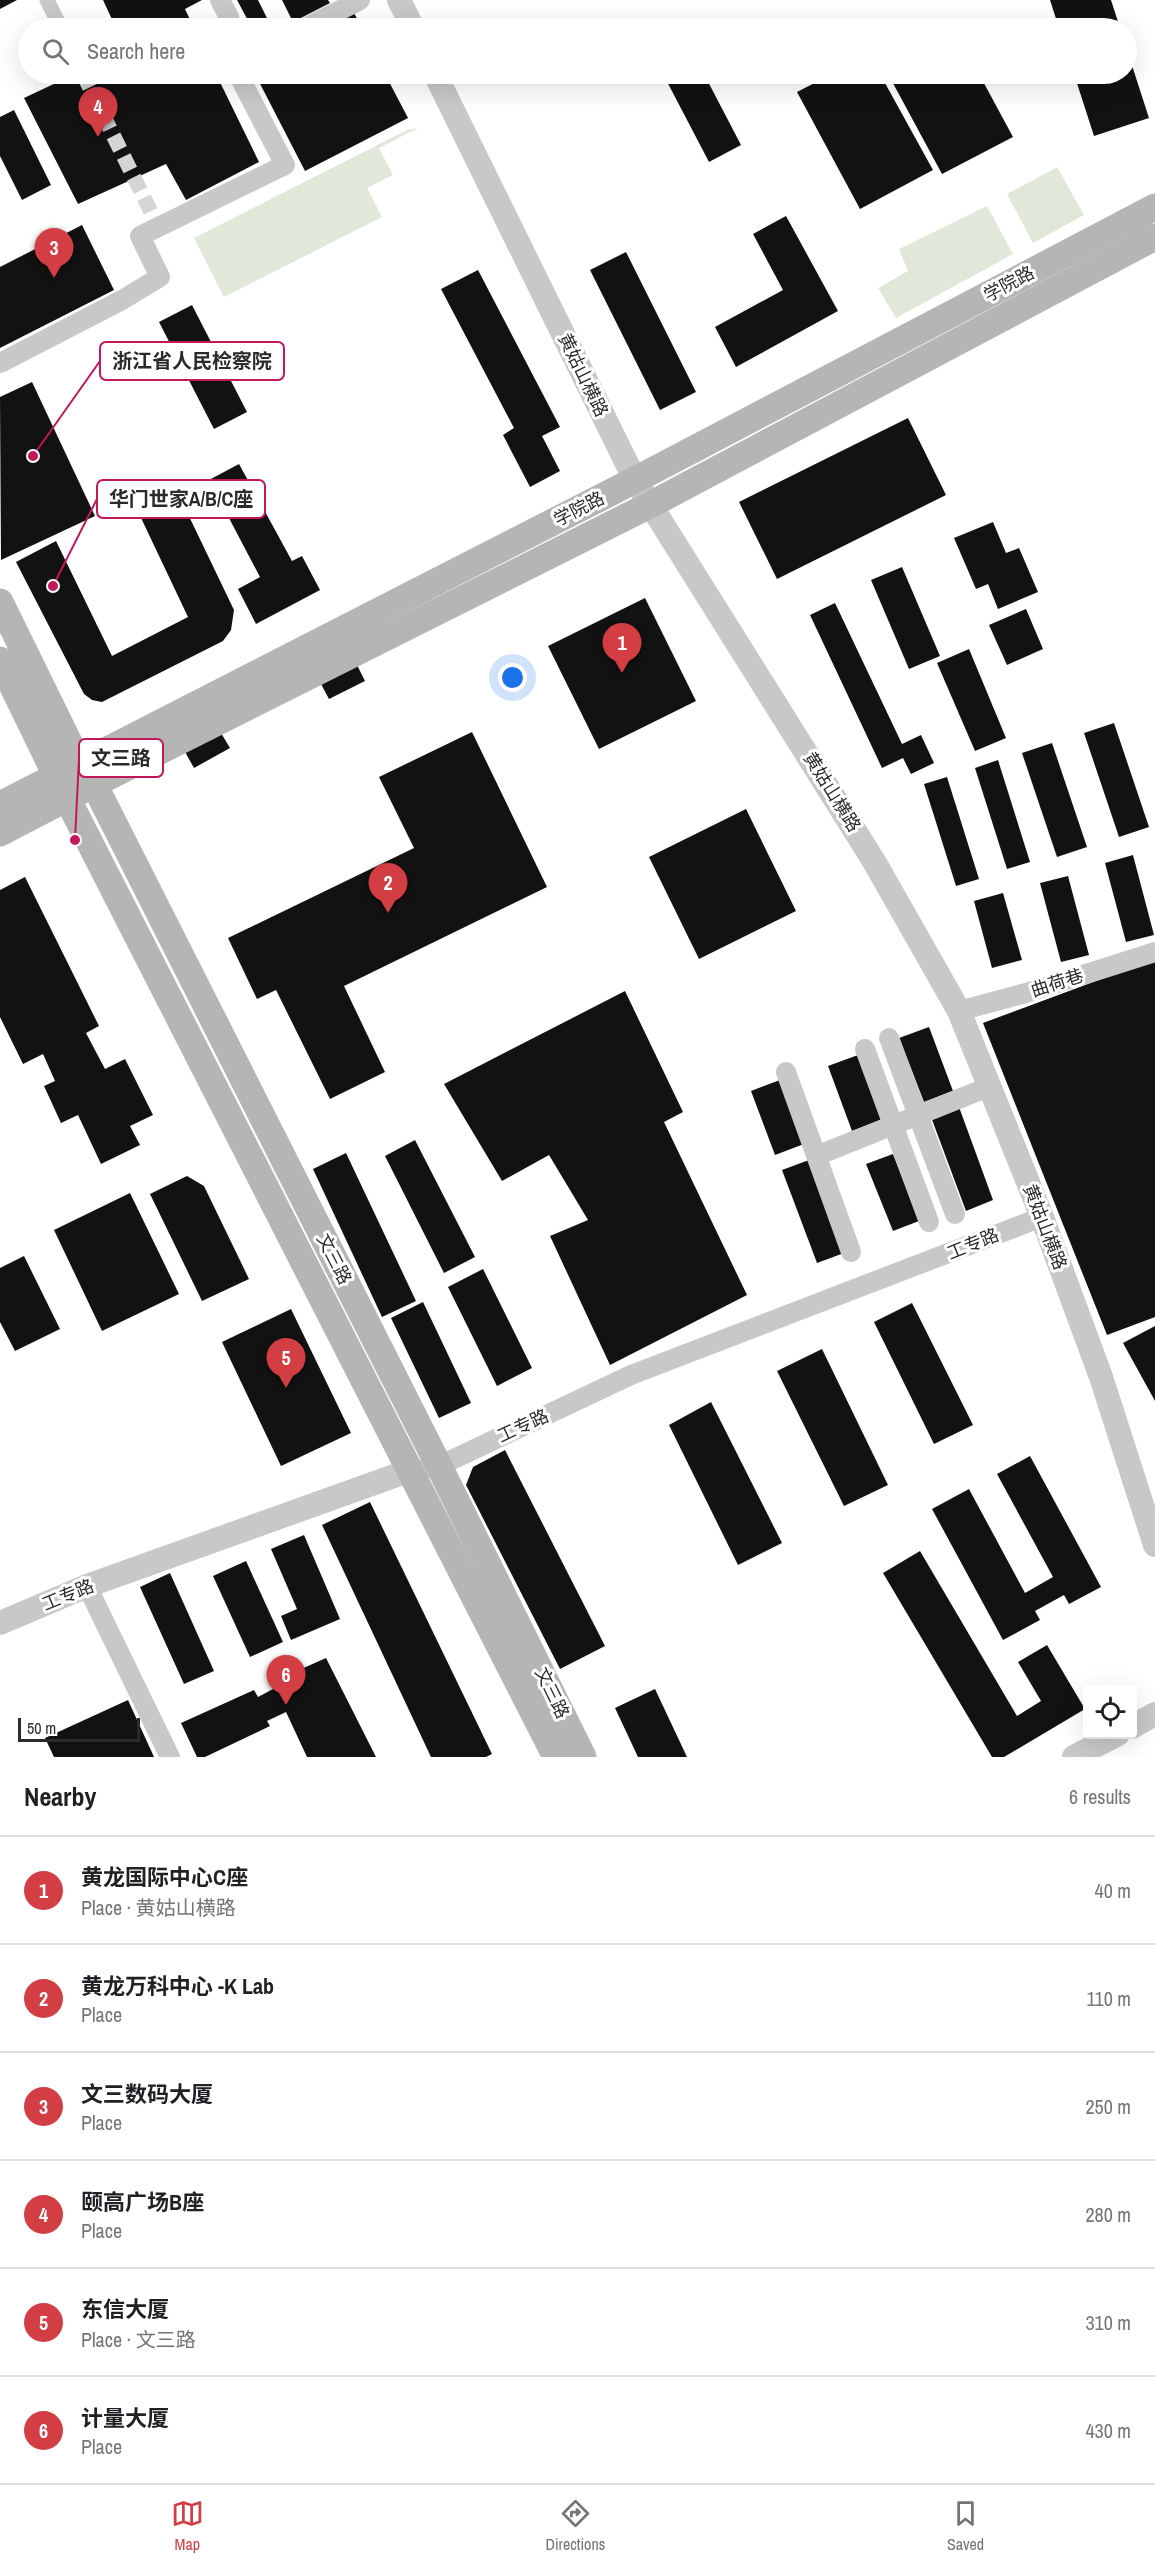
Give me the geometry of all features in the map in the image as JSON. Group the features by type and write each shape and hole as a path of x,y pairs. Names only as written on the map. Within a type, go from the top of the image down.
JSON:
{"main road":[{"name":"学院路","path":"0,834 75,780 635,480 1155,207"},
{"name":"学院路","path":"0,805 75,780 650,505 1155,237"},
{"name":"文三路","path":"0,602 75,780 411,1470 556,1757"},
{"name":"文三路","path":"0,660 75,780 439,1466 584,1757"}],"street":[{"path":"47,0 56,18"},
{"path":"220,0 229,18"},
{"path":"325,18 360,0"},
{"path":"399,0 408,18"},
{"path":"0,363 122,300 160,277 140,236 156,222 285,165 243,84"},
{"name":"黄姑山横路","path":"440,84 635,480 754,666 875,862 959,1011 1042,1217 1101,1377 1155,1545"},
{"name":"曲荷巷","path":"959,1011 1026,993 1155,952"},
{"path":"889,1038 956,1214"},
{"path":"865,1049 929,1222"},
{"path":"786,1072 851,1251"},
{"path":"816,1156 892,1126 918,1113 991,1086"},
{"name":"工专路","path":"0,1623 87,1586 411,1470 439,1466 631,1375 1042,1217"},
{"path":"87,1586 170,1757"},
{"path":"1137,1723 1155,1714"},
{"path":"1074,1757 1108,1739"}],"shaded area":[{"path":"418,128 379,148 393,175 367,188 382,217 224,297 194,238 407,130"},
{"path":"1057,167 1084,215 1033,243 1007,194"},
{"path":"987,206 1013,254 896,318 878,288 908,271 899,249"}],"building":[{"path":"0,0 17,0 0,9"},
{"path":"103,0 202,0 185,9 189,18 111,18"},
{"path":"237,0 258,0 267,18 247,18"},
{"path":"282,0 328,0 330,3 301,18 291,18"},
{"path":"1050,0 1111,0 1117,18 1056,18"},
{"path":"354,13 357,18 344,18"},
{"path":"1137,81 1149,118 1094,136 1077,84 1137,84"},
{"path":"54,84 221,84 259,162 186,200 166,164 78,204 24,98"},
{"path":"260,84 390,84 408,118 305,171"},
{"path":"668,84 709,84 741,145 709,162"},
{"path":"813,84 886,84 933,170 860,209 797,92"},
{"path":"893,84 984,84 1013,137 942,174"},
{"path":"14,110 51,185 22,200 0,156 0,117"},
{"path":"786,216 838,311 736,367 715,327 783,290 753,234"},
{"path":"82,225 114,290 0,348 0,267"},
{"path":"626,252 696,392 660,410 590,270"},
{"path":"478,270 560,427 542,436 560,471 530,487 503,435 514,428 441,289"},
{"path":"192,305 247,412 214,429 159,322"},
{"path":"32,382 95,516 1,560 0,397"},
{"path":"908,418 946,495 777,579 739,502"},
{"path":"239,464 292,561 302,556 320,590 256,624 238,589 260,577 209,480"},
{"path":"173,483 234,610 231,630 223,641 102,702 92,700 84,694 16,562 56,541 112,656 188,617 133,501"},
{"path":"993,522 1006,553 1019,548 1038,592 998,609 988,584 976,589 954,538"},
{"path":"902,567 940,656 909,669 871,580"},
{"path":"645,598 696,701 599,749 548,646"},
{"path":"835,603 902,744 921,735 934,763 911,774 903,758 882,768 810,615"},
{"path":"1026,609 1043,649 1007,665 989,625"},
{"path":"969,649 1006,738 975,751 937,663"},
{"path":"357,665 365,681 329,699 321,684"},
{"path":"1114,723 1149,827 1119,837 1084,733"},
{"path":"472,732 547,887 344,986 385,1072 330,1099 276,990 257,999 228,938 414,848 379,777"},
{"path":"221,733 230,748 194,768 185,752"},
{"path":"1052,743 1087,847 1057,857 1022,753"},
{"path":"998,760 1030,862 1007,869 975,768"},
{"path":"947,777 979,879 956,886 924,784"},
{"path":"746,809 796,911 699,959 649,857"},
{"path":"1133,855 1154,935 1126,942 1105,863"},
{"path":"1068,876 1089,955 1061,962 1040,883"},
{"path":"25,877 99,1026 86,1033 105,1069 125,1059 153,1115 130,1126 140,1145 101,1164 78,1115 61,1123 44,1086 55,1081 43,1054 23,1064 0,1017 0,890"},
{"path":"1003,893 1022,960 992,968 974,901"},
{"path":"1155,959 1155,1317 1107,1335 983,1023"},
{"path":"625,991 683,1112 664,1122 747,1295 610,1365 550,1236 588,1220 549,1155 502,1181 444,1084"},
{"path":"929,1027 953,1091 924,1102 899,1038"},
{"path":"858,1055 881,1120 852,1131 828,1066"},
{"path":"780,1080 804,1144 775,1155 751,1091"},
{"path":"959,1107 993,1200 966,1211 931,1117"},
{"path":"415,1140 475,1257 444,1273 385,1156"},
{"path":"346,1153 416,1301 382,1317 313,1169"},
{"path":"893,1154 919,1221 893,1231 866,1164"},
{"path":"809,1160 844,1253 817,1263 782,1170"},
{"path":"187,1176 204,1186 249,1279 202,1301 150,1194"},
{"path":"130,1193 179,1294 102,1331 54,1230"},
{"path":"24,1256 60,1329 15,1351 0,1322 0,1268"},
{"path":"483,1269 532,1368 497,1386 448,1287"},
{"path":"423,1302 471,1403 439,1418 391,1318"},
{"path":"912,1303 973,1425 934,1444 874,1322"},
{"path":"291,1309 351,1433 281,1466 222,1342"},
{"path":"1155,1326 1155,1401 1123,1343"},
{"path":"822,1349 888,1485 844,1506 777,1371"},
{"path":"711,1402 782,1543 738,1565 669,1425"},
{"path":"505,1450 605,1646 560,1669 466,1485 473,1467"},
{"path":"1030,1456 1101,1587 1069,1604 1064,1595 1035,1611 1040,1620 1003,1640 932,1509 969,1489 1025,1593 1053,1577 997,1474"},
{"path":"370,1502 492,1754 486,1757 431,1757 322,1525"},
{"path":"304,1535 340,1619 291,1640 281,1616 297,1609 271,1549"},
{"path":"920,1551 1017,1716 1041,1701 1018,1662 1047,1645 1083,1706 1083,1710 1004,1757 992,1757 883,1573"},
{"path":"246,1561 283,1642 250,1657 213,1576"},
{"path":"170,1573 214,1671 184,1684 140,1587"},
{"path":"326,1658 376,1757 307,1757 286,1712 267,1721 270,1726 205,1757 197,1757 181,1723 254,1690 258,1697 275,1688 272,1682"},
{"path":"655,1689 687,1757 638,1757 615,1708"},
{"path":"128,1700 154,1757 54,1757 45,1738"}],"tunnel":[{"path":"88,84 153,216"}],"place":[{"name":"颐高广场B座","path":"98,137"},
{"name":"文三数码大厦","path":"54,278"},
{"name":"浙江省人民检察院","path":"33,456"},
{"name":"华门世家A/B/C座","path":"53,586"},
{"name":"黄龙国际中心C座","path":"622,673"},
{"name":"文三路","path":"75,840"},
{"name":"黄龙万科中心 -K Lab","path":"388,913"},
{"name":"东信大厦","path":"286,1388"},
{"name":"计量大厦","path":"286,1705"}]}
